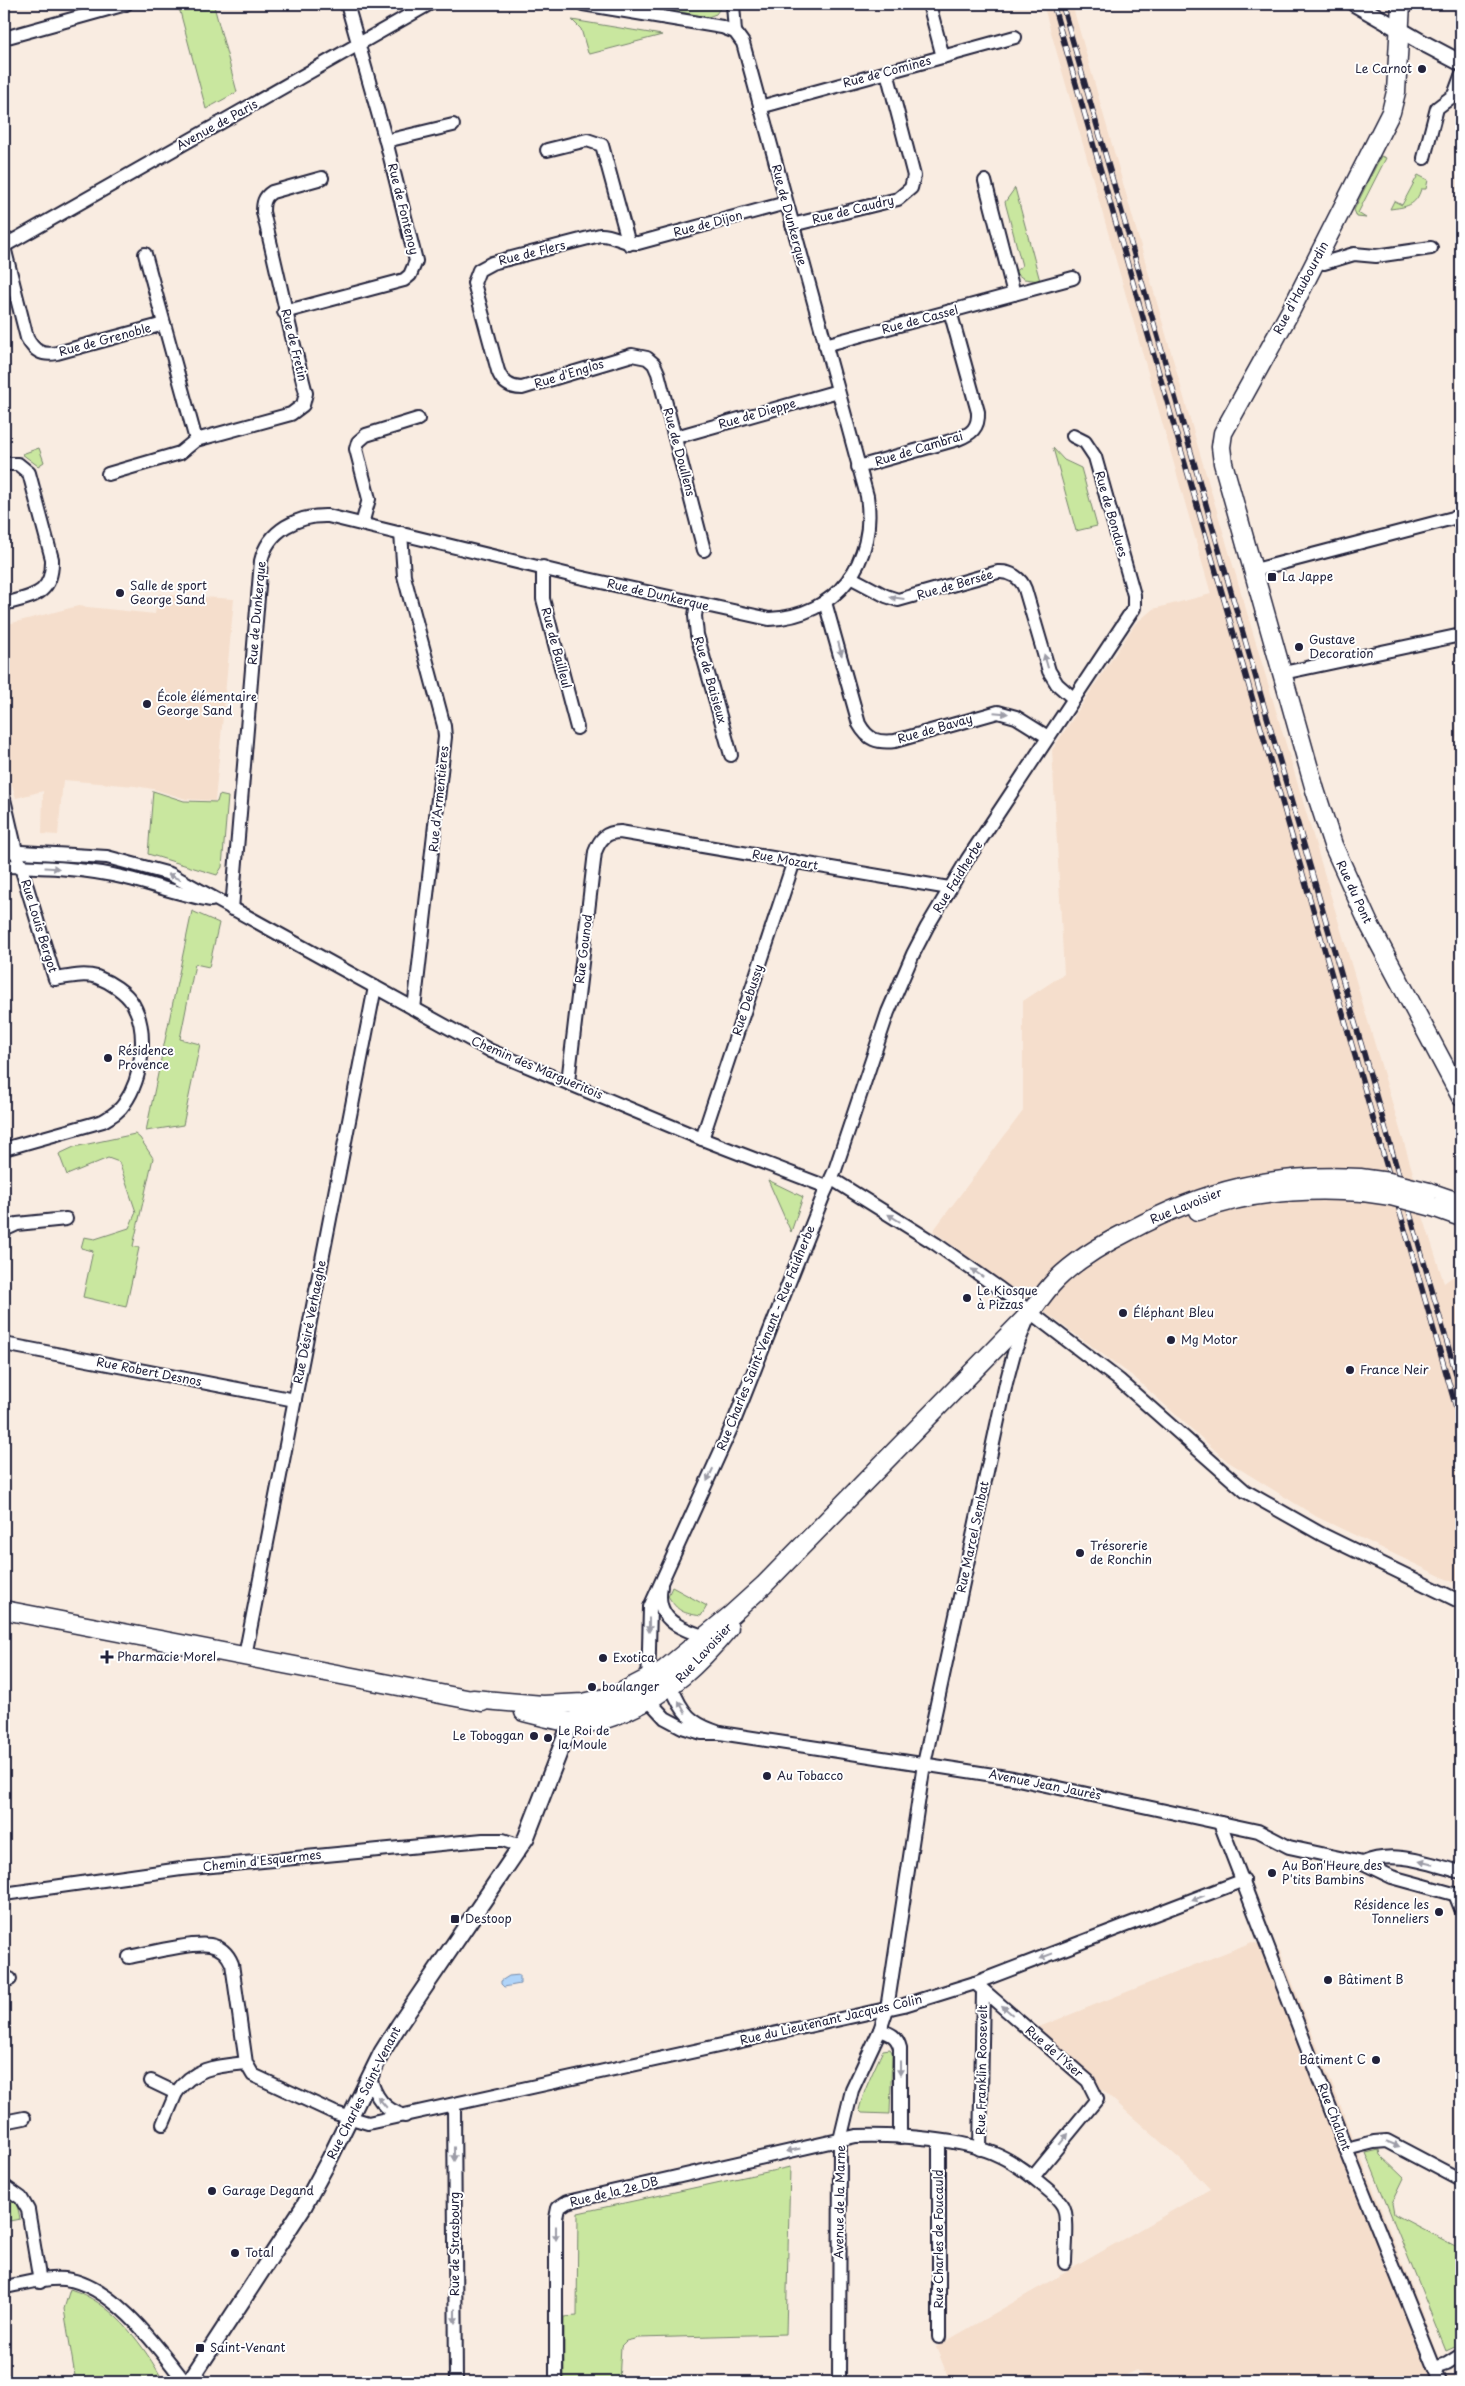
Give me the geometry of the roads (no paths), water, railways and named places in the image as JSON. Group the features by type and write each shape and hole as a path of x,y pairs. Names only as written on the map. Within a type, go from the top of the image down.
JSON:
{"main road":[{"name":"Rue d'Haubourdin","path":"1283,673 1223,463 1222,440 1226,428 1316,261 1391,112 1396,92 1401,4"},
{"name":"Rue du Pont","path":"1283,673 1325,823 1341,866 1369,924 1461,1097"},
{"name":"Rue Lavoisier","path":"571,1722 597,1721 657,1688 764,1585 1030,1313 1057,1279 1095,1250 1146,1222 1200,1198 1270,1180 1293,1177 1444,1198 1461,1209"},
{"name":"Rue Lavoisier","path":"1030,1313 1098,1261 1168,1224 1222,1204 1282,1188 1323,1185 1362,1186"},
{"name":"Rue Lavoisier","path":"1444,1198 1461,1217"},
{"path":"4,1610 472,1699 571,1722"},
{"name":"Rue Lavoisier","path":"657,1688 664,1670 711,1637"},
{"name":"Rue Lavoisier","path":"472,1699 559,1705 600,1700 657,1688"}],"street":[{"path":"4,38 126,4"},
{"name":"Rue de Fontenoy","path":"284,312 404,280 414,269 416,261 386,141 347,4"},
{"name":"Avenue de Paris","path":"4,246 430,4"},
{"path":"592,5 722,27 735,32 733,4"},
{"path":"929,4 942,57"},
{"path":"1355,4 1400,31 1461,62"},
{"name":"Rue de Dunkerque","path":"232,909 262,554 274,536 296,520 328,516 697,604 770,619 806,613 825,602 850,577 864,550 869,528 867,496 743,43 735,32"},
{"name":"Rue de Comines","path":"760,107 1015,37"},
{"name":"Rue de Caudry","path":"792,225 898,199 911,188 914,176 887,72"},
{"path":"1424,158 1437,108 1454,95 1461,76"},
{"path":"386,141 453,125"},
{"path":"547,150 587,140 602,145 629,244"},
{"name":"Rue de Fretin","path":"108,474 180,453 196,440 291,414 303,405 306,393 284,312 283,292 263,212 263,205 267,195 272,192 322,178"},
{"path":"985,181 1014,294"},
{"name":"Rue de Dijon","path":"629,244 644,242 786,203"},
{"name":"Rue de Flers","path":"498,371 474,282 479,270 492,263 600,235 606,235 629,244"},
{"name":"Rue de Grenoble","path":"4,246 27,338 31,346 43,354 57,353 164,324"},
{"path":"1316,261 1324,263 1354,254 1376,256 1431,248"},
{"path":"145,254 196,440"},
{"name":"Rue de Cassel","path":"825,346 1073,278"},
{"name":"Rue de Cambrai","path":"858,467 958,439 972,432 976,426 978,412 950,311"},
{"name":"Rue d'Englos","path":"498,371 506,383 515,388 522,388 632,355 647,358"},
{"name":"Rue de Doullens","path":"647,358 654,364 658,372 704,550"},
{"name":"Rue de Dieppe","path":"676,437 838,391"},
{"path":"362,524 369,499 356,449 358,442 366,436 418,419"},
{"name":"Rue de Bondues","path":"1073,436 1088,445 1095,457 1135,602"},
{"path":"4,464 18,464 29,473 52,559 48,585 43,590 4,604"},
{"path":"1255,570 1461,516"},
{"name":"Rue d'Armentières","path":"401,533 404,576 444,726 445,737 414,1009"},
{"name":"Rue de Bailleul","path":"543,567 543,599 577,728"},
{"name":"Rue de Bersée","path":"850,577 886,596 898,600 998,572 1013,575 1024,587 1049,671 1057,684 1074,699"},
{"name":"Rue de Bavay","path":"825,602 860,724 864,734 873,740 883,742 895,741 998,712 1016,717 1048,737"},
{"name":"Rue Faidherbe","path":"829,1183 899,985 913,954 949,888 1129,617 1135,602"},
{"name":"Rue de Baisieux","path":"697,604 695,616 697,635 731,755"},
{"path":"1283,673 1461,635"},
{"name":"Rue Louis Bergot","path":"4,798 10,851 21,866 55,979 83,975 96,977 111,984 132,1002 141,1026 142,1036 136,1079 123,1106 114,1114 103,1120 4,1149"},
{"name":"Rue Mozart","path":"620,832 949,888"},
{"name":"Rue Gounod","path":"568,1082 595,852 604,836 620,832"},
{"name":"Chemin des Margueritois","path":"10,851 107,857 170,874 491,1051 702,1139 829,1183 936,1244 1030,1313 1111,1374 1211,1463 1254,1498 1321,1534 1461,1602"},
{"name":"Rue Debussy","path":"702,1139 794,861"},
{"path":"4,866 88,871 125,877 181,895 216,900"},
{"name":"Rue Désiré Verhaeghe","path":"245,1656 375,987"},
{"name":"Rue Charles Saint-Venant - Rue Faidherbe","path":"662,1579 736,1417 829,1183"},
{"path":"4,1230 17,1224 66,1219"},
{"name":"Rue Marcel Sembat","path":"924,1764 1008,1377 1018,1342 1030,1313"},
{"name":"Rue Robert Desnos","path":"4,1344 295,1400"},
{"path":"662,1579 660,1601 666,1616 678,1627 711,1637"},
{"path":"657,1688 650,1607 662,1579"},
{"name":"Avenue Jean Jaurès","path":"657,1688 688,1718 698,1725 720,1733"},
{"name":"Avenue Jean Jaurès","path":"657,1688 658,1712 674,1723 702,1733 720,1733 1014,1778 1264,1833 1289,1847 1363,1863 1386,1874 1458,1895"},
{"path":"559,1705 567,1711 571,1722"},
{"name":"Rue Charles Saint-Venant","path":"189,2382 304,2206 370,2077 413,2002 521,1846 529,1831 571,1722"},
{"name":"Avenue de la Marne","path":"839,2382 840,2140 852,2090 880,2030 887,2009 924,1764"},
{"name":"Rue Chalant","path":"1220,1823 1244,1880 1346,2149 1440,2382"},
{"name":"Chemin d'Esquermes","path":"4,1894 181,1869 473,1840 494,1839 521,1846"},
{"name":"Avenue Jean Jaurès","path":"1363,1863 1374,1858 1391,1856 1461,1872"},
{"name":"Rue du Lieutenant Jacques Colin","path":"246,2063 253,2075 261,2080 350,2118 368,2123 979,1987 1244,1880"},
{"path":"1458,1895 1461,1909"},
{"path":"129,1957 203,1944 219,1948 232,1964 246,2063 205,2069 191,2076 176,2093 163,2124"},
{"name":"Rue Franklin Roosevelt","path":"979,1987 980,2148"},
{"name":"Rue de l'Yser","path":"979,1987 1088,2081 1096,2098 1033,2177"},
{"path":"880,2030 894,2036 898,2040 900,2048 900,2137"},
{"path":"370,2077 374,2092 387,2108 404,2116"},
{"path":"152,2082 176,2093"},
{"name":"Rue de Strasbourg","path":"454,2105 456,2382"},
{"path":"4,2122 24,2118"},
{"path":"840,2140 856,2136 900,2137 939,2141 980,2148 1006,2159 1033,2177 1055,2196 1063,2207 1065,2263"},
{"name":"Rue de la 2e DB","path":"556,2382 556,2218 558,2208 562,2204 840,2140"},
{"path":"1346,2149 1382,2140 1387,2141 1461,2180"},
{"name":"Rue Charles de Foucauld","path":"939,2141 939,2337"},
{"path":"4,2186 15,2193 25,2203 28,2210 40,2282"},
{"path":"4,2287 59,2279 75,2281 103,2296 134,2322 185,2382"},
{"path":"1434,2368 1447,2364 1461,2355"}],"water":[{"path":"520,1975 520,1984 504,1987 501,1984 501,1981 509,1976"}],"railway":[{"path":"1053,4 1461,1425"},
{"path":"1062,4 1461,1391"}],"place":[{"name":"Le Carnot","path":"1422,69"},
{"name":"La Jappe","path":"1272,577"},
{"name":"Salle de sport George Sand","path":"120,593"},
{"name":"Gustave Decoration","path":"1299,647"},
{"name":"École élémentaire George Sand","path":"147,704"},
{"name":"Résidence Provence","path":"108,1058"},
{"name":"Le Kiosque à Pizzas","path":"967,1298"},
{"name":"Éléphant Bleu","path":"1123,1313"},
{"name":"Mg Motor","path":"1171,1340"},
{"name":"France Neir","path":"1350,1370"},
{"name":"Trésorerie de Ronchin","path":"1080,1553"},
{"name":"Pharmacie Morel","path":"107,1657"},
{"name":"Exotica","path":"603,1658"},
{"name":"boulanger","path":"592,1687"},
{"name":"Le Toboggan","path":"534,1736"},
{"name":"Le Roi de la Moule","path":"548,1738"},
{"name":"Au Tobacco","path":"767,1776"},
{"name":"Au Bon'Heure des P'tits Bambins","path":"1272,1873"},
{"name":"Résidence les Tonneliers","path":"1439,1912"},
{"name":"Destoop","path":"455,1919"},
{"name":"Bâtiment B","path":"1328,1980"},
{"name":"Bâtiment C","path":"1376,2060"},
{"name":"Garage Degand","path":"212,2191"},
{"name":"Total","path":"235,2253"},
{"name":"Saint-Venant","path":"200,2348"}]}
